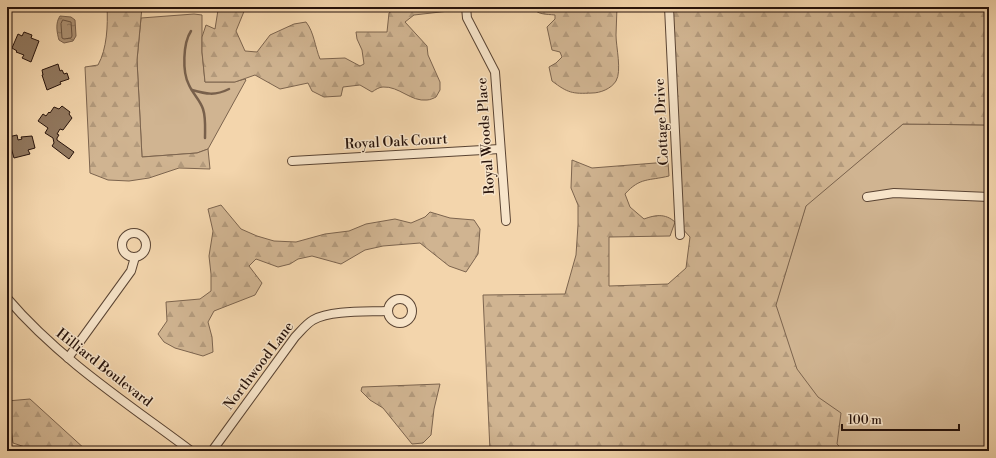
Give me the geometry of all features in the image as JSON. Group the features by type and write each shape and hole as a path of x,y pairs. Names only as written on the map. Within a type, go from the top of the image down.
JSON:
{"street":[{"name":"Royal Woods Place","path":"466,7 467,18 495,72 506,221"},
{"name":"Cottage Drive","path":"669,7 680,235"},
{"name":"Royal Oak Court","path":"292,161 500,149"},
{"path":"867,197 894,193 989,197"},
{"path":"68,358 131,271 135,257"},
{"name":"Hilliard Boulevard","path":"7,298 45,338 68,358 124,402 191,451"},
{"name":"Northwood Lane","path":"212,451 295,337 309,323 330,315 387,311"}],"green space":[{"path":"107,7 142,7 137,60 142,157 197,153 208,149 210,169 179,168 149,178 129,181 108,180 90,173 85,67 98,65 101,59 106,37"},
{"path":"222,7 243,7 245,9 236,31 245,51 257,52 270,35 294,24 306,22 313,35 320,59 345,58 360,66 364,64 362,50 357,39 356,32 387,32 389,13 396,7 449,7 449,11 414,15 405,22 427,46 428,55 440,82 440,90 436,97 429,100 421,100 389,87 383,87 372,92 360,85 343,87 341,96 324,97 312,91 308,83 280,89 255,75 235,82 205,82 202,37 206,25 215,29 218,10"},
{"path":"532,7 617,7 616,35 619,71 618,77 614,84 605,90 598,92 580,93 570,92 552,81 549,67 562,57 560,52 552,50 547,27 555,19 555,15 539,13"},
{"path":"669,7 989,7 989,125 903,124 806,206 776,305 797,369 818,397 841,413 837,444 844,451 490,451 483,295 565,294 576,255 578,225 578,205 571,188 572,160 592,168 668,162 669,176 640,182 625,194 630,207 644,219 664,216 675,222 670,236 609,237 609,286 668,284 686,268 690,237 680,226"},
{"path":"194,14 202,15 202,52 205,82 234,82 246,80 208,149 197,153 142,157 137,60 141,18"},
{"path":"903,124 989,125 989,451 701,451 771,320 806,205"},
{"path":"221,205 241,229 274,241 296,242 325,234 349,231 366,224 395,219 411,223 425,217 430,212 450,218 474,220 480,229 478,254 466,272 449,266 420,243 383,246 365,250 341,264 312,256 298,259 290,264 278,267 256,259 249,266 262,283 255,295 214,311 208,322 212,337 213,352 203,356 175,348 164,342 158,334 167,321 166,302 200,299 211,291 209,256 213,231 208,209"},
{"path":"440,384 434,409 431,435 423,443 412,444 383,408 370,400 361,391 362,387"},
{"path":"30,399 86,451 37,451 13,443 7,401"}],"water":[{"path":"60,16 71,17 75,20 76,36 73,41 64,43 59,40 57,25"}],"building":[{"path":"24,32 32,35 31,38 39,41 31,62 22,58 24,55 16,52 17,51 12,48 18,34 22,36"},
{"path":"58,64 60,71 62,70 64,74 67,73 69,79 60,82 61,84 47,90 42,75 42,70"},
{"path":"62,106 70,112 69,114 72,118 63,130 60,129 57,134 59,135 57,140 74,152 69,159 52,146 54,143 53,138 45,133 48,128 38,121 43,114 46,116 54,107 59,109"},
{"path":"17,135 18,140 22,139 21,137 32,136 35,148 28,150 30,154 14,158 8,137"}],"waterway":[{"path":"191,31 186,43 184,58 185,73 189,85 204,112 205,138"},
{"path":"192,90 210,94 219,93 229,89"}]}
